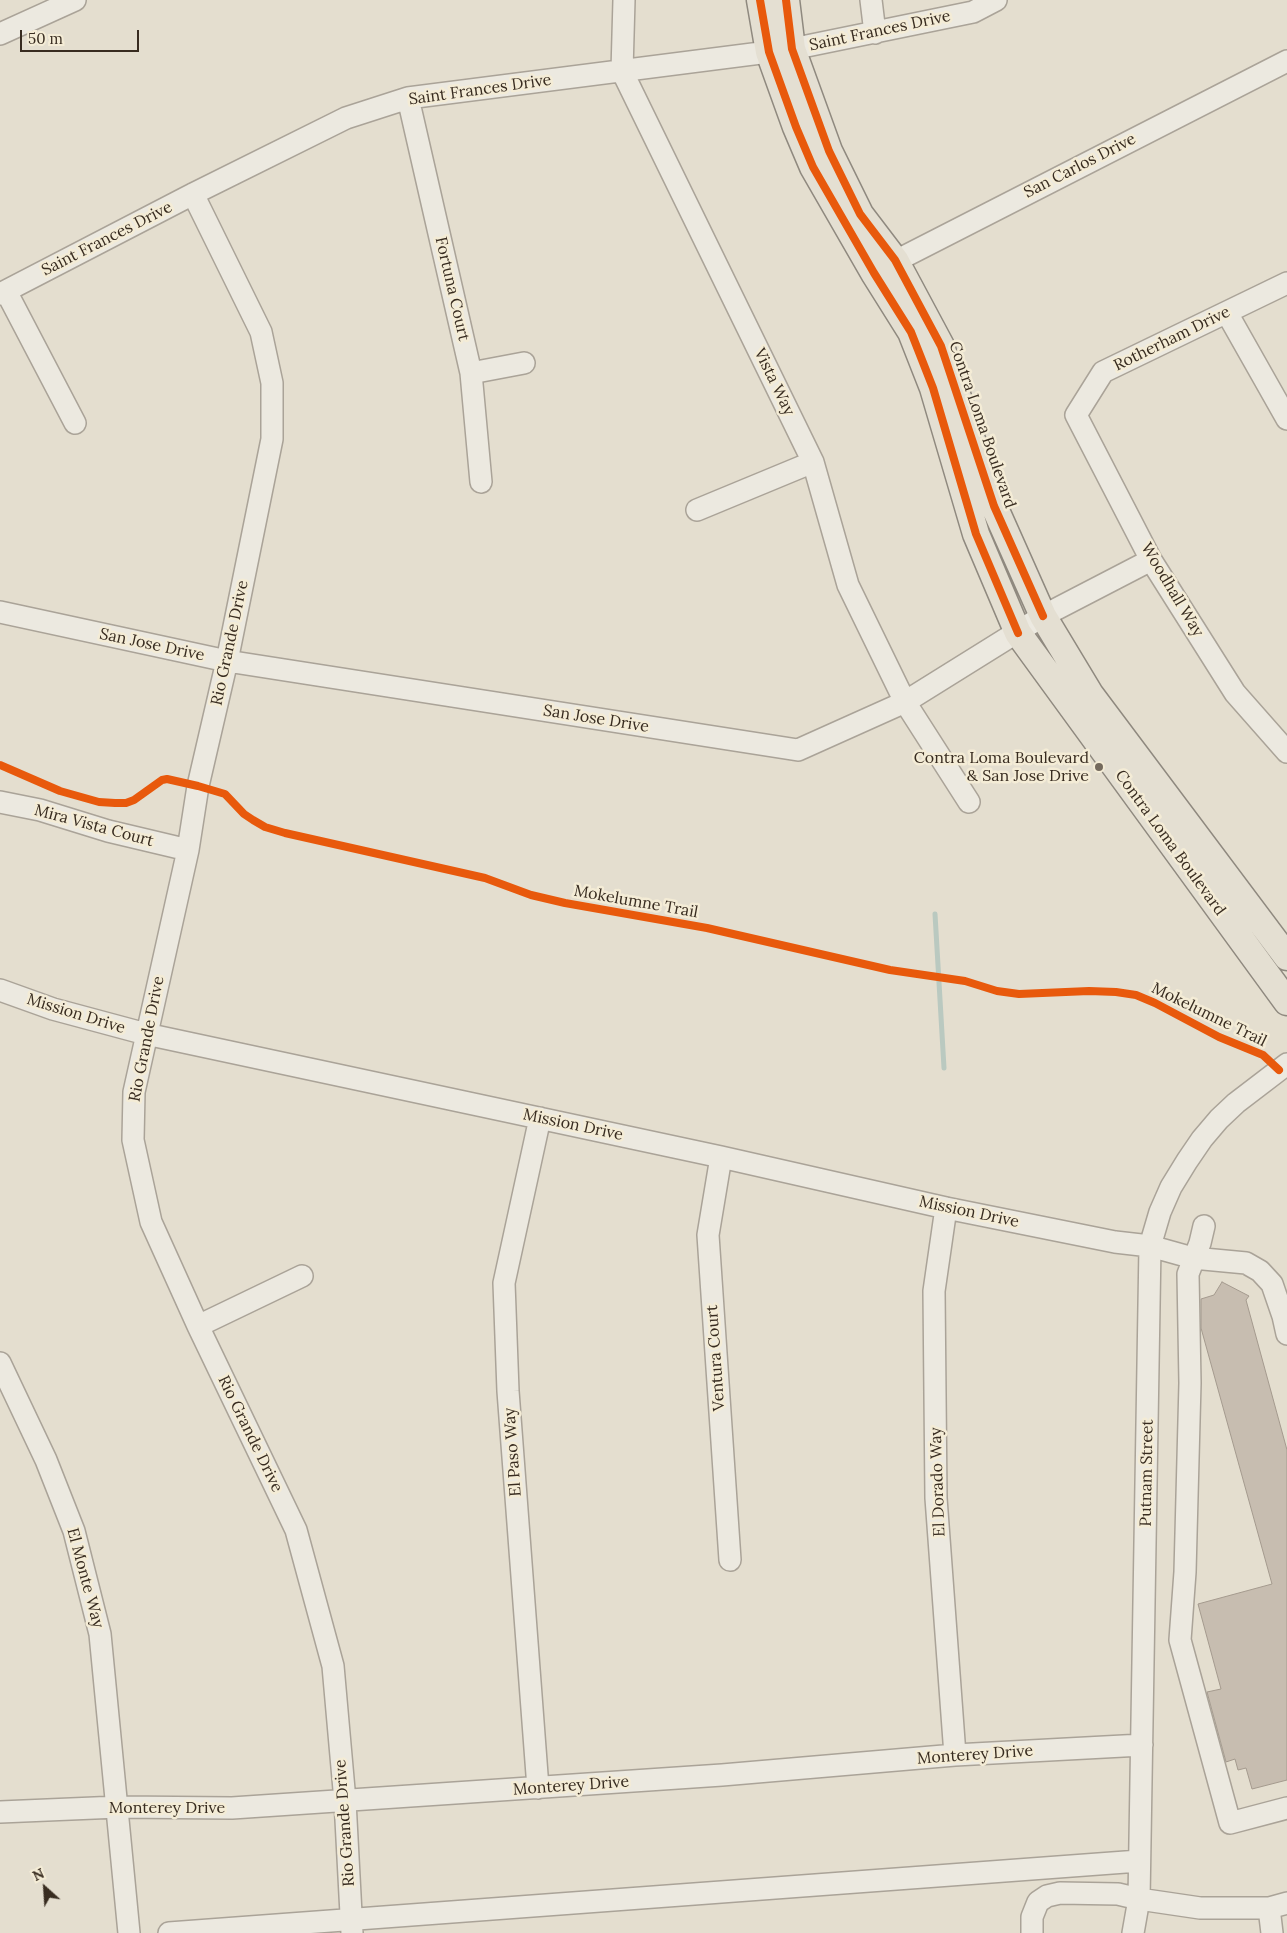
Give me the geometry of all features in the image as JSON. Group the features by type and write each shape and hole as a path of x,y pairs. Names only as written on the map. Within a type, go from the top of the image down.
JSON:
{"main road":[{"name":"Contra Loma Boulevard","path":"760,0 781,50 796,127 813,167 941,346 994,506 1043,616 1090,694 1287,957"},
{"name":"Contra Loma Boulevard","path":"781,50 786,0"},
{"name":"Contra Loma Boulevard","path":"885,266 933,388 976,534 1018,633 1287,1002"}],"street":[{"path":"0,34 75,0"},
{"path":"622,72 624,0"},
{"path":"871,0 875,33"},
{"name":"Saint Frances Drive","path":"3,293 193,194 346,118 408,98 622,72 781,50 875,33 973,12 996,0"},
{"name":"San Carlos Drive","path":"885,266 1287,60"},
{"name":"Vista Way","path":"622,72 813,462 848,585 904,702 969,802"},
{"name":"Fortuna Court","path":"408,98 471,373 481,482"},
{"name":"Rio Grande Drive","path":"193,194 261,332 272,383 272,440 227,661 198,786 188,850 134,1092 132,1140 151,1222 198,1326 296,1530 333,1666 345,1801 352,1926"},
{"name":"Rotherham Drive","path":"1076,415 1103,372 1287,283"},
{"path":"3,293 74,423"},
{"path":"1227,313 1287,419"},
{"path":"471,373 524,363"},
{"name":"Woodhall Way","path":"1076,415 1151,560 1236,693 1287,752"},
{"path":"697,510 813,462"},
{"name":"San Jose Drive","path":"0,612 227,661 798,750 904,702 1043,616 1151,560"},
{"name":"Mira Vista Court","path":"0,802 40,810 108,831 188,850"},
{"name":"Mission Drive","path":"0,990 53,1009 146,1034 721,1157 946,1208 1115,1242 1150,1246 1193,1258 1246,1262 1260,1271 1272,1284 1286,1322"},
{"name":"Putnam Street","path":"1133,1933 1140,1899 1139,1861 1150,1246 1160,1212 1186,1161 1202,1139 1236,1103 1287,1064"},
{"name":"El Paso Way","path":"538,1788 508,1391 504,1283 540,1118"},
{"name":"Ventura Court","path":"721,1157 708,1235 730,1560"},
{"name":"El Dorado Way","path":"946,1208 934,1291 936,1498 955,1756"},
{"path":"1204,1226 1200,1243 1188,1274 1190,1383 1185,1572 1180,1640 1230,1823 1287,1808"},
{"path":"198,1326 302,1276"},
{"name":"El Monte Way","path":"0,1362 46,1460 74,1531 100,1634 129,1933"},
{"name":"Monterey Drive","path":"0,1812 118,1807 232,1808 538,1788 955,1756 1142,1746"},
{"path":"169,1933 352,1926 1139,1861"},
{"path":"1032,1933 1032,1917 1038,1902 1048,1896 1060,1893 1118,1894 1200,1908 1278,1905 1272,1933"}],"building":[{"path":"1222,1282 1249,1296 1246,1300 1287,1450 1287,1780 1252,1789 1246,1768 1238,1770 1235,1759 1226,1762 1207,1692 1221,1689 1198,1604 1272,1584 1201,1328 1201,1299 1214,1295"}],"waterway":[{"path":"935,914 944,1068"}],"cycle path":[{"path":"760,0 769,52 796,127 813,167 874,273 911,332 933,388 976,534 1018,633"},
{"path":"786,0 792,49 829,151 860,214 895,260 941,346 994,506 1043,616"},
{"name":"Mokelumne Trail","path":"0,765 60,791 99,802 126,803 134,800 162,780 167,779 198,786 225,794 244,814 253,820 265,827 285,833 485,878 531,895 565,903 707,928 890,970 965,981 997,991 1019,994 1089,991 1136,995 1219,1037 1263,1055 1279,1070"}],"place":[{"name":"Contra Loma Boulevard & San Jose Drive","path":"1099,767"}]}
